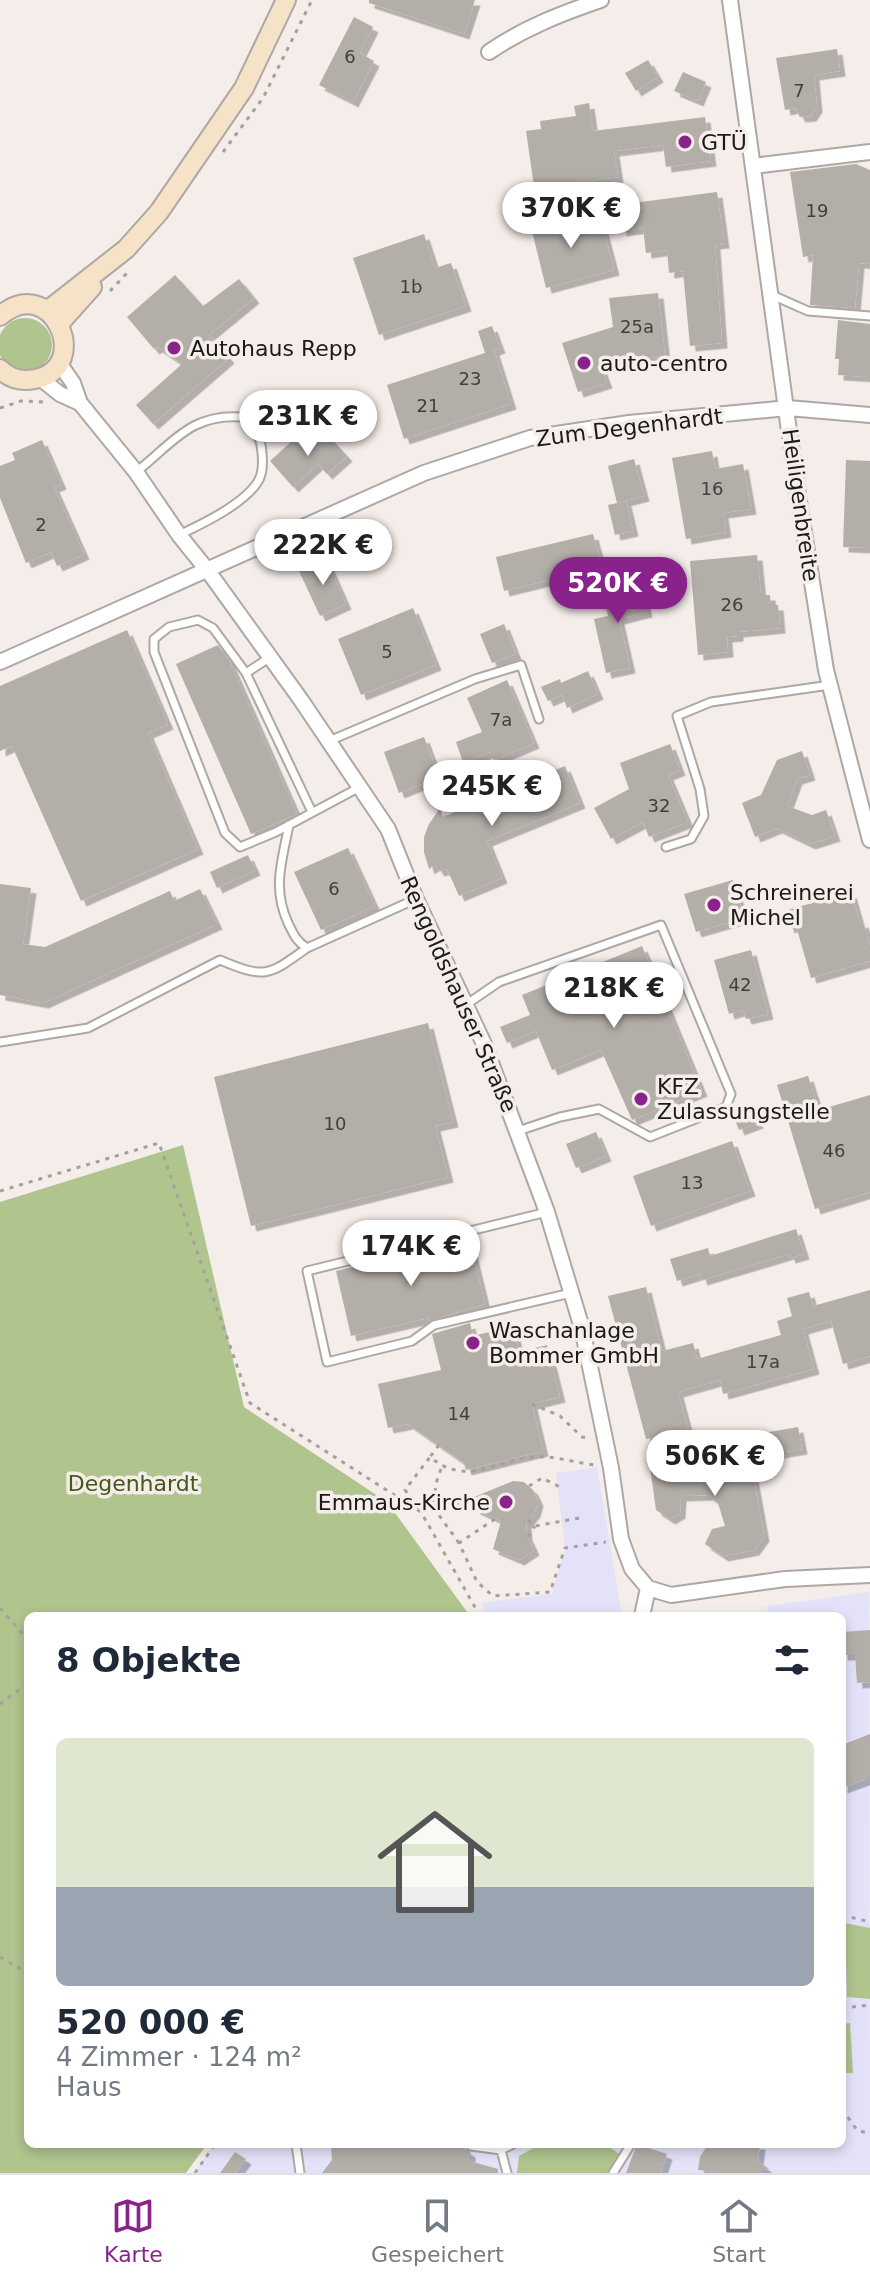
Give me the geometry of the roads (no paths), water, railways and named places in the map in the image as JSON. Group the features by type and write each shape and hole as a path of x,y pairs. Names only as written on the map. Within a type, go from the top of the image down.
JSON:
{"main road":[{"path":"53,318 126,249 159,212 244,88 286,0"},
{"path":"0,316 13,307 25,305 53,318 64,347 59,363 40,378 26,381 2,374"}],"street":[{"path":"489,52 519,32 601,0"},
{"name":"Heiligenbreite","path":"730,0 807,555 830,685 870,840"},
{"path":"753,166 870,152"},
{"name":"Rengoldshauser Straße","path":"59,363 73,383 80,403 136,472 179,535 271,657 388,829 416,899 467,1004 547,1212 582,1328 611,1468 621,1539 632,1569 648,1588"},
{"name":"Rengoldshauser Straße","path":"40,378 60,394 80,403"},
{"name":"Zum Degenhardt","path":"0,662 424,473 530,438 629,423 788,408 870,415"},
{"path":"643,1612 648,1588 671,1595 785,1579 870,1575"}],"lane":[{"path":"772,295 808,311 870,316"},
{"path":"136,472 189,428 213,416 242,417 256,428 263,456 257,483 236,503 179,535"},
{"path":"312,812 246,673 213,628 198,620 169,627 154,639 154,652 225,833 240,847 289,825 360,787"},
{"path":"246,673 271,657"},
{"path":"329,741 475,679 521,665 539,719"},
{"path":"666,847 691,839 704,816 700,789 677,716 711,702 830,685"},
{"path":"289,825 277,886 281,909 297,941 307,948"},
{"path":"0,1042 88,1028 220,960 254,974 277,970 307,948 416,899"},
{"path":"467,1004 499,982 661,925 731,1094 726,1107 650,1137 599,1109 560,1117 518,1131"},
{"path":"547,1212 307,1271 327,1362 412,1341 434,1325 571,1293"},
{"path":"297,2148 300,2173"},
{"path":"486,2148 505,2148"},
{"path":"613,2173 629,2148"},
{"path":"501,2150 507,2173"}],"place":[{"name":"GTÜ","path":"685,142"},
{"name":"Autohaus Repp","path":"174,348"},
{"name":"auto-centro","path":"584,363"},
{"name":"Schreinerei Michel","path":"714,905"},
{"name":"KFZ Zulassungstelle","path":"641,1099"},
{"name":"Waschanlage Bommer GmbH","path":"473,1343"},
{"name":"Emmaus-Kirche","path":"506,1502"}],"park label":[{"name":"Degenhardt","path":"133,1483"}]}
